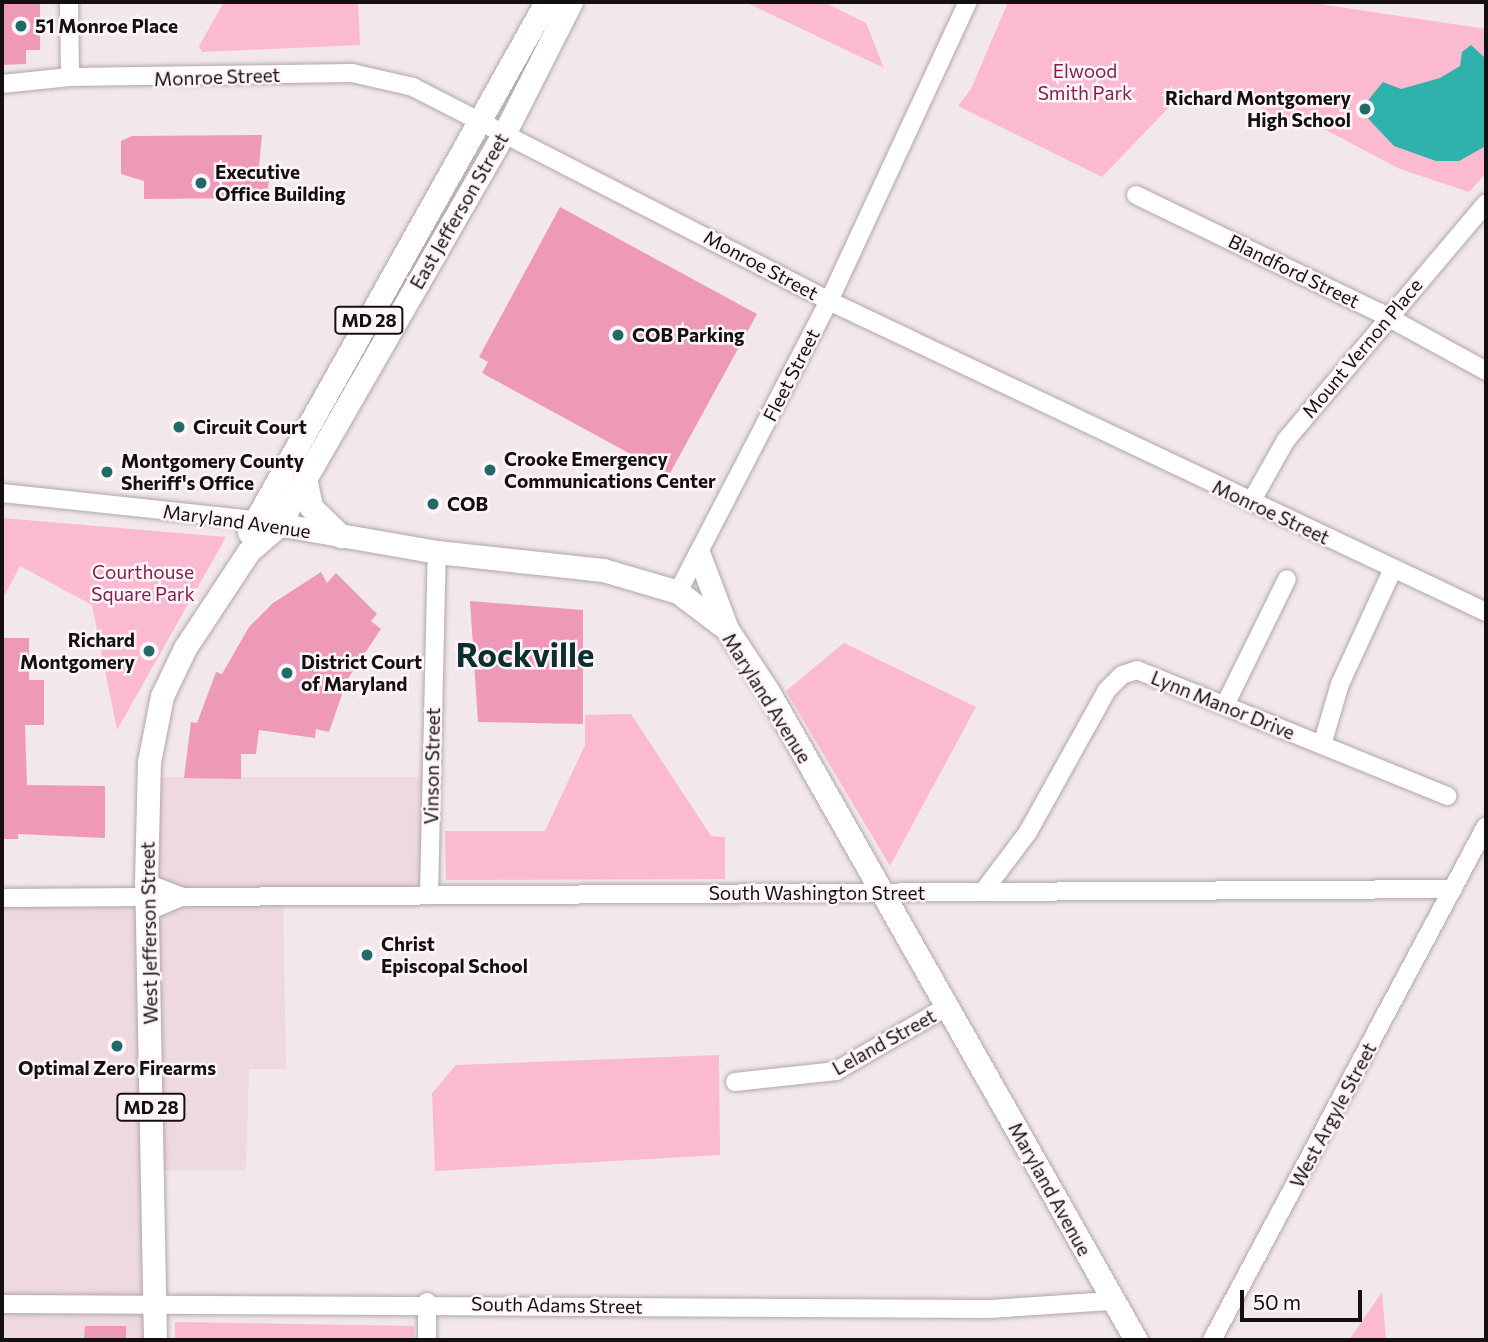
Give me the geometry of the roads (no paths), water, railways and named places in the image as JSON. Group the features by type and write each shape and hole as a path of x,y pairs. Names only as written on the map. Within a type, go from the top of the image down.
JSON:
{"main road":[{"name":"East Jefferson Street","path":"254,520 484,120 546,2"},
{"name":"East Jefferson Street","path":"278,526 505,132 571,2"},
{"path":"305,478 311,507 341,536"},
{"name":"Maryland Avenue","path":"254,520 437,552 603,570 678,592 727,629 948,1006 1111,1301 1136,1340"},
{"name":"West Jefferson Street","path":"249,551 246,541 254,520"},
{"name":"West Jefferson Street","path":"155,1340 146,897 149,762 162,696 185,648 249,551 278,526"},
{"path":"699,555 727,629"}],"street":[{"path":"69,2 71,77"},
{"name":"Fleet Street","path":"678,592 829,301 968,2"},
{"name":"Monroe Street","path":"2,83 71,77 352,73 413,87 484,120 829,301 1486,612"},
{"name":"Blandford Street","path":"1136,195 1386,316 1486,371"},
{"name":"Mount Vernon Place","path":"1251,502 1286,440 1386,316 1486,203"},
{"name":"Maryland Avenue","path":"2,493 254,520"},
{"name":"Vinson Street","path":"429,895 437,552"},
{"path":"1322,745 1340,684 1394,569"},
{"path":"1225,705 1287,579"},
{"name":"Lynn Manor Drive","path":"983,892 1028,832 1107,691 1122,675 1137,670 1447,796"},
{"name":"West Argyle Street","path":"1212,1340 1486,826"},
{"name":"South Washington Street","path":"2,898 1453,889"},
{"name":"South Washington Street","path":"146,897 182,897"},
{"name":"Leland Street","path":"735,1082 835,1071 948,1006"},
{"name":"South Adams Street","path":"2,1304 427,1302 989,1310 1111,1301"},
{"path":"427,1302 427,1340"}],"water":[{"path":"1471,45 1486,59 1484,147 1459,161 1436,161 1394,146 1360,110 1383,82 1401,89 1440,78 1460,66 1462,52"}],"place":[{"name":"51 Monroe Place","path":"21,26"},
{"name":"Richard Montgomery High School","path":"1365,109"},
{"name":"Executive Office Building","path":"201,183"},
{"name":"COB Parking","path":"618,335"},
{"name":"Circuit Court","path":"179,427"},
{"name":"Crooke Emergency Communications Center","path":"490,470"},
{"name":"Montgomery County Sheriff's Office","path":"107,472"},
{"name":"COB","path":"433,504"},
{"name":"Richard Montgomery","path":"149,651"},
{"name":"District Court of Maryland","path":"287,673"},
{"name":"Christ Episcopal School","path":"367,955"},
{"name":"Optimal Zero Firearms","path":"117,1046"}],"district":[{"name":"Rockville","path":"525,654"}],"park label":[{"name":"Elwood Smith Park","path":"1085,82"},
{"name":"Courthouse Square Park","path":"143,583"}]}
